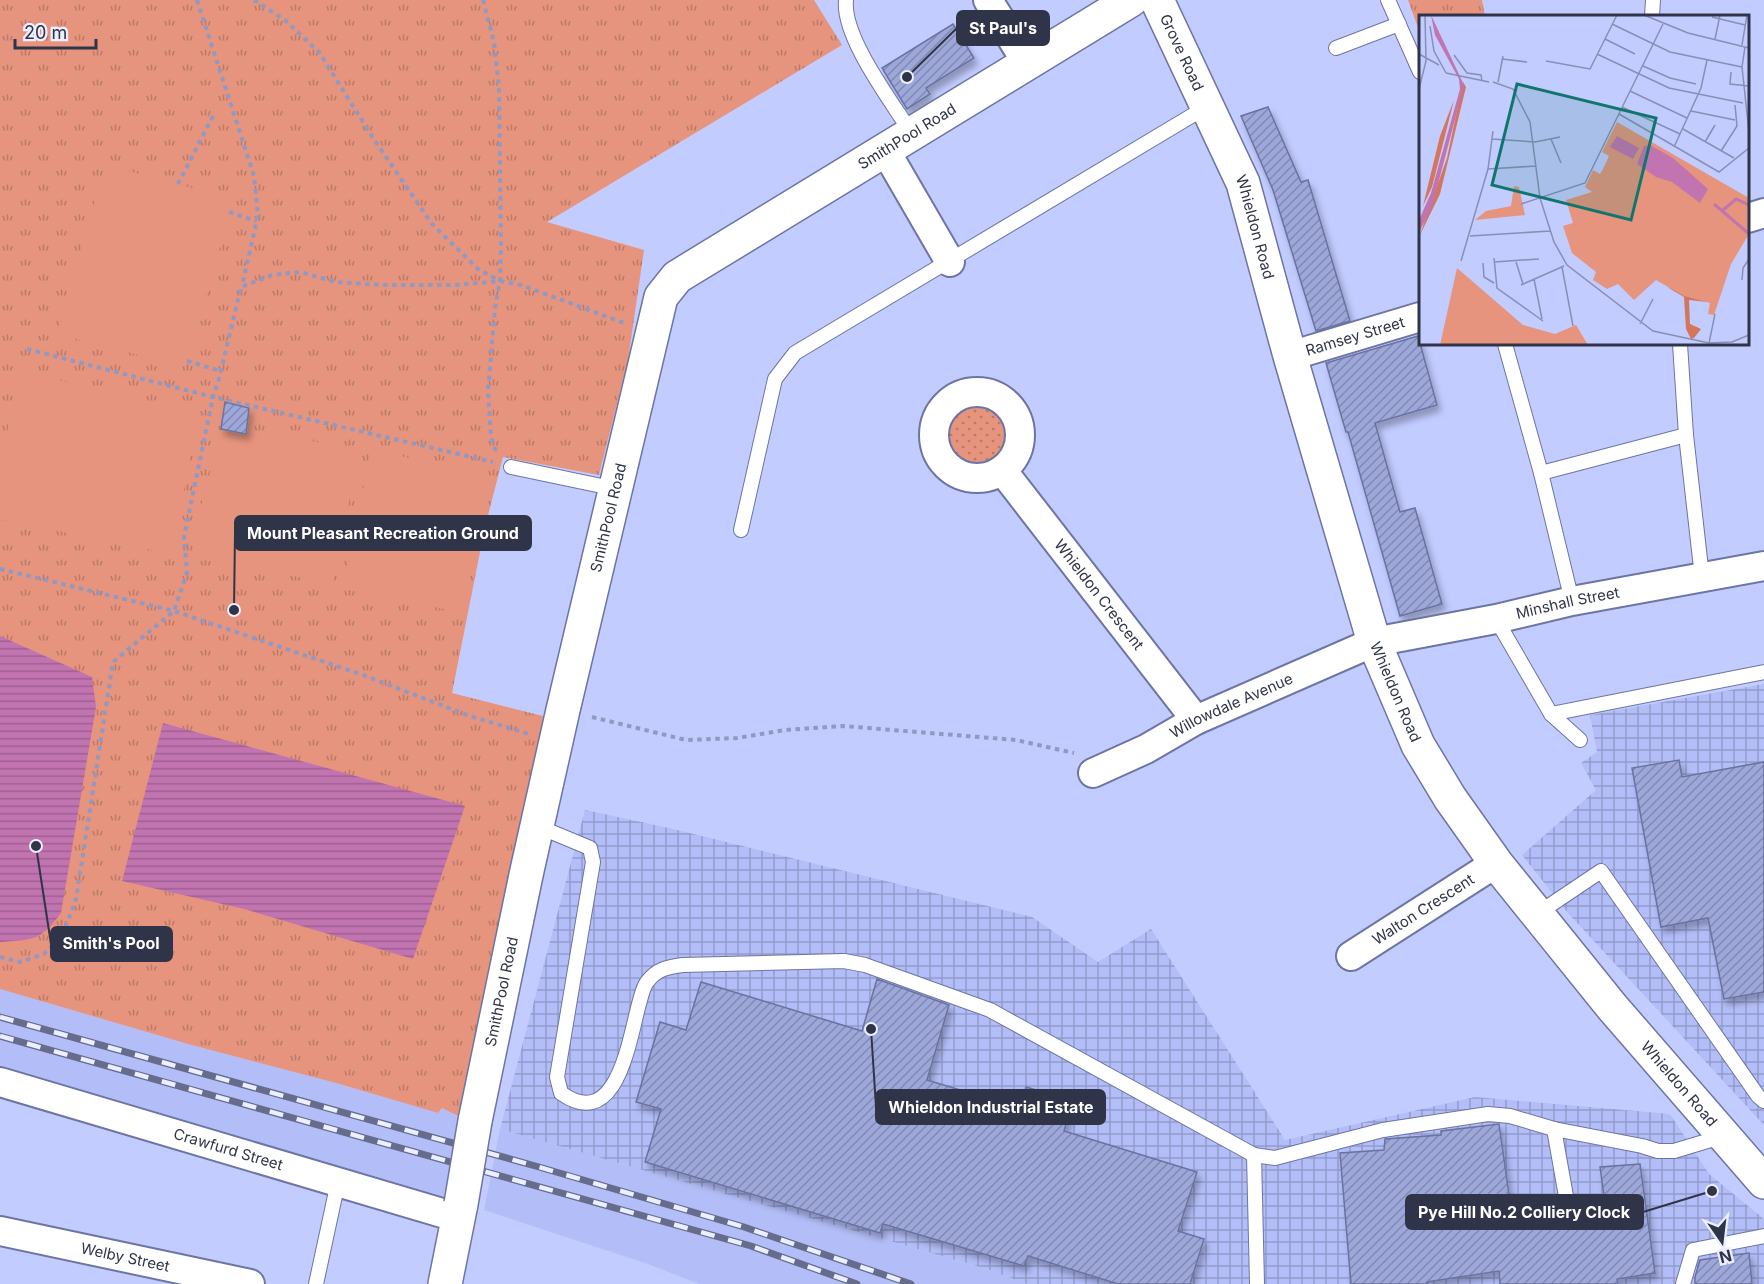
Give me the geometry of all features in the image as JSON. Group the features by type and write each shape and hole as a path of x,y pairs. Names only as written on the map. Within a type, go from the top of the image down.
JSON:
{"street":[{"path":"988,0 1027,63"},
{"name":"SmithPool Road","path":"445,1284 475,1121 537,826 661,297 677,276 1131,0"},
{"name":"Grove Road","path":"1157,0 1208,106"},
{"name":"Whieldon Road","path":"1208,106 1243,183 1290,356 1374,642 1418,745 1450,798 1496,863 1613,1008 1764,1182"},
{"path":"898,142 950,262"},
{"path":"1749,218 1764,213"},
{"name":"Ramsey Street","path":"1290,356 1419,316"},
{"name":"Whieldon Crescent","path":"1002,470 1196,720"},
{"name":"Minshall Street","path":"1374,642 1496,619 1572,601 1764,566"},
{"name":"Willowdale Avenue","path":"1093,773 1146,749 1196,720 1374,642"},
{"name":"Walton Crescent","path":"1351,956 1496,863"},
{"name":"Crawfurd Street","path":"0,1082 338,1182 460,1211"},
{"name":"Welby Street","path":"0,1231 250,1284"}],"lane":[{"path":"846,0 846,18 898,142"},
{"path":"1388,0 1419,70"},
{"path":"1652,15 1653,0"},
{"path":"1336,48 1399,24"},
{"path":"741,530 775,378 795,353 1208,106"},
{"path":"1505,345 1572,601"},
{"path":"1680,345 1686,435 1702,577"},
{"path":"1540,473 1686,435"},
{"path":"511,466 616,489"},
{"path":"1496,619 1551,714 1580,740"},
{"path":"1551,714 1764,672"},
{"path":"537,826 590,848 593,862 557,1077 561,1093 571,1100 586,1104 602,1100 617,1081 645,983 662,968 683,965 844,961 865,965 990,1010 1254,1155 1275,1158 1383,1130 1488,1114 1510,1116 1554,1129 1658,1151 1674,1151 1724,1136"},
{"path":"1537,914 1601,871 1758,1096 1764,1101"},
{"path":"1554,1129 1567,1202"},
{"path":"1254,1155 1257,1284"},
{"path":"316,1284 338,1182"},
{"path":"1683,1284 1693,1250 1764,1236"}],"path":[{"path":"0,957 20,962 44,954 63,934 76,898 113,662 174,611 187,573 184,537 213,397 258,215 254,176 197,0"},
{"path":"254,0 286,21 319,52 373,138 432,224 478,269 500,281"},
{"path":"27,349 213,397 503,464 493,447 488,392 495,308 500,281 499,87 494,42 483,0"},
{"path":"178,184 215,112"},
{"path":"230,213 256,221"},
{"path":"242,287 272,275 300,272 336,282 382,285 456,285 500,281 520,285 653,333"},
{"path":"187,361 221,371"},
{"path":"0,569 174,611 363,675 467,715 556,743"},
{"path":"563,710 686,740 737,738 785,730 843,726 1016,740 1075,753 1093,773"}],"shaded area":[{"path":"0,636 92,677 96,707 61,913 48,929 36,937 2,942 0,942"},
{"path":"1764,684 1764,1125 1568,913 1522,855 1596,790 1581,763 1597,752 1590,715"},
{"path":"163,723 465,806 413,959 244,909 122,881"},
{"path":"585,810 669,828 1032,917 1098,962 1151,929 1285,1140 1475,1097 1670,1114 1709,1174 1764,1219 1764,1284 1027,1284 987,1269 500,1129"},
{"path":"0,989 438,1113 442,1108 460,1117 443,1199 0,1068"},
{"path":"500,1129 987,1269 1027,1284 699,1284 648,1264 484,1210"}],"green space":[{"path":"0,0 814,0 842,45 547,222 644,250 628,360 599,475 503,457 485,527 452,693 543,716 460,1117 442,1108 438,1113 0,989"},
{"path":"1408,0 1482,0 1485,15 1419,15 1419,30"},
{"path":"105,165 234,199 185,367 57,334"},
{"path":"20,371 199,413 171,554 0,519 0,466"},
{"path":"977,405 994,410 1002,418 1007,435 1002,452 994,460 977,465 960,460 952,452 947,435 952,418 960,410"},
{"path":"246,429 360,450 332,583 198,559 195,529 221,430 246,434"},
{"path":"371,450 487,474 459,612 343,589"}],"building":[{"path":"953,24 974,58 926,88 930,94 907,109 882,68"},
{"path":"1268,107 1301,182 1308,180 1350,321 1316,331 1273,190 1241,116"},
{"path":"1418,336 1437,405 1375,423 1400,512 1415,508 1442,604 1400,616 1326,363"},
{"path":"225,402 249,408 246,434 221,429"},
{"path":"1679,760 1682,777 1764,762 1764,992 1724,999 1708,918 1661,927 1632,768"},
{"path":"877,979 949,1005 927,1080 1020,1108 1026,1087 1073,1101 1064,1131 1197,1172 1178,1231 1204,1239 1190,1284 1118,1284 1028,1256 1024,1266 883,1224 880,1233 645,1162 661,1109 636,1102 660,1022 686,1030 701,982 862,1031"},
{"path":"1499,1124 1512,1216 1562,1209 1568,1211 1574,1207 1605,1203 1600,1167 1640,1164 1655,1273 1617,1279 1618,1284 1500,1284 1499,1271 1427,1282 1427,1284 1351,1284 1340,1153 1384,1150 1385,1139 1441,1135 1441,1131"},
{"path":"1749,1253 1752,1284 1695,1284 1700,1260"}],"railway":[{"path":"0,1017 539,1167 744,1227 911,1284"},
{"path":"0,1036 751,1246 857,1284"}],"place":[{"name":"St Paul's","path":"907,77"},
{"name":"Mount Pleasant Recreation Ground","path":"234,610"},
{"name":"Smith's Pool","path":"36,846"},
{"name":"Whieldon Industrial Estate","path":"871,1029"},
{"name":"Pye Hill No.2 Colliery Clock","path":"1712,1191"}]}
